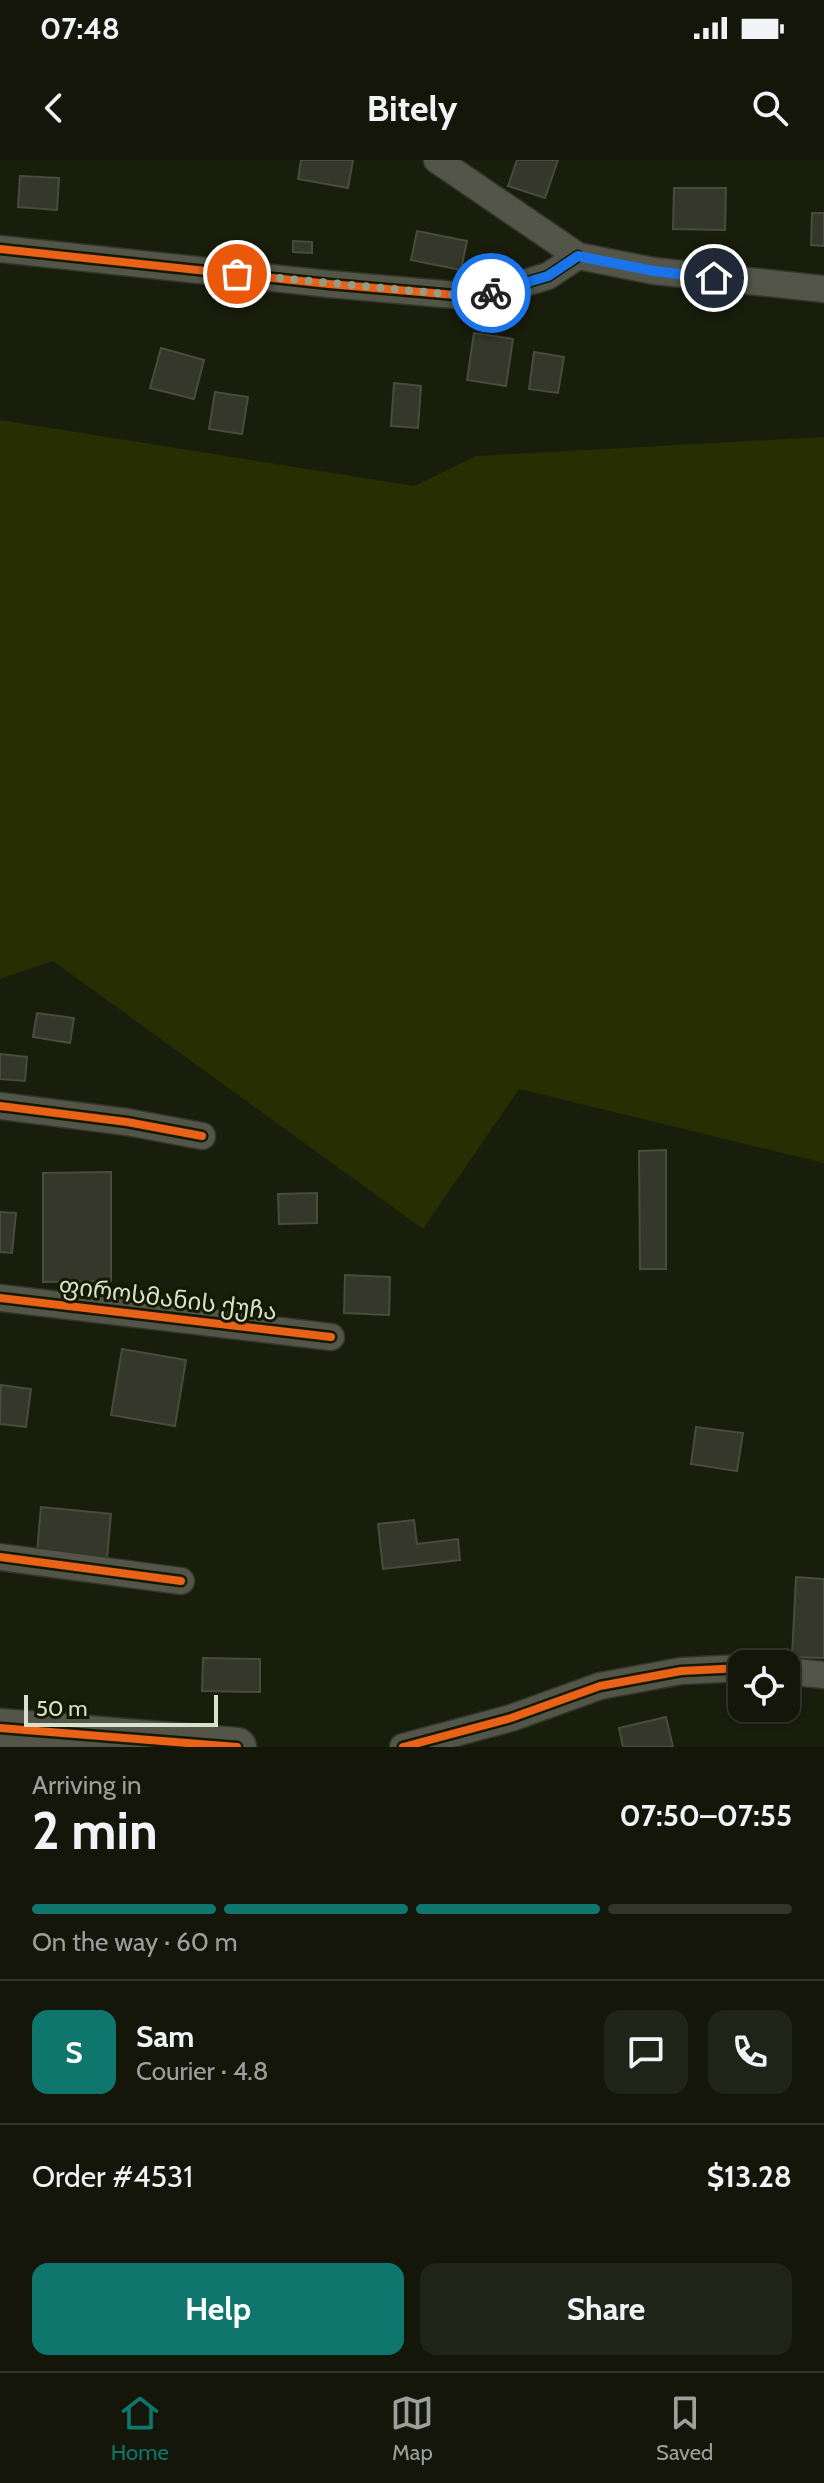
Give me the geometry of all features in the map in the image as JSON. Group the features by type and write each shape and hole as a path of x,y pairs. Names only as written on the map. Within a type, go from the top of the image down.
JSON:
{"street":[{"path":"437,160 578,256 654,271 824,289"},
{"path":"0,249 478,297 548,276 578,256"},
{"path":"0,1106 127,1122 202,1136"},
{"name":"ფიროსმანის ქუჩა","path":"0,1298 331,1337"},
{"path":"0,1557 181,1581"},
{"path":"403,1747 511,1718 600,1686 681,1671 728,1669"},
{"path":"800,1672 824,1675"},
{"path":"0,1728 237,1747"}],"green space":[{"path":"0,420 414,486 476,456 824,437 824,1163 519,1089 423,1229 53,961 0,979"}],"building":[{"path":"301,160 353,160 348,188 298,179"},
{"path":"517,160 558,160 545,198 508,186"},
{"path":"20,176 59,178 57,210 18,207"},
{"path":"674,188 726,188 725,230 673,229"},
{"path":"812,213 824,213 824,246 811,245"},
{"path":"417,231 467,241 461,270 411,260"},
{"path":"293,241 312,242 312,253 293,252"},
{"path":"474,333 513,339 506,386 467,380"},
{"path":"161,348 204,360 194,399 150,388"},
{"path":"534,352 564,357 558,393 529,389"},
{"path":"394,383 421,386 418,428 391,426"},
{"path":"215,392 248,397 242,434 209,429"},
{"path":"37,1013 74,1018 70,1043 33,1037"},
{"path":"0,1054 27,1057 25,1081 0,1079"},
{"path":"666,1150 666,1269 640,1269 639,1151"},
{"path":"111,1172 111,1281 43,1282 43,1173"},
{"path":"317,1193 317,1223 279,1224 278,1194"},
{"path":"0,1212 16,1213 12,1253 0,1252"},
{"path":"345,1275 390,1277 389,1315 344,1313"},
{"path":"122,1349 186,1360 175,1426 111,1415"},
{"path":"1,1385 31,1389 26,1427 0,1424"},
{"path":"696,1427 743,1433 737,1471 691,1464"},
{"path":"41,1507 111,1514 107,1559 37,1552"},
{"path":"414,1520 417,1544 458,1539 460,1560 383,1569 378,1524"},
{"path":"796,1577 824,1579 824,1658 800,1657 800,1650 792,1650"},
{"path":"203,1658 260,1659 260,1692 202,1691"},
{"path":"666,1717 673,1747 623,1747 619,1728"}],"cycle path":[{"path":"0,249 478,297 548,276 578,256"},
{"path":"0,1106 127,1122 202,1136"},
{"path":"0,1298 331,1337"},
{"path":"0,1557 181,1581"},
{"path":"403,1747 511,1718 600,1686 681,1671 728,1669"},
{"path":"0,1728 237,1747"}],"way so far":[{"path":"237,274 478,297 491,293"}],"route":[{"path":"491,293 548,276 578,256 654,271 714,278"}]}
